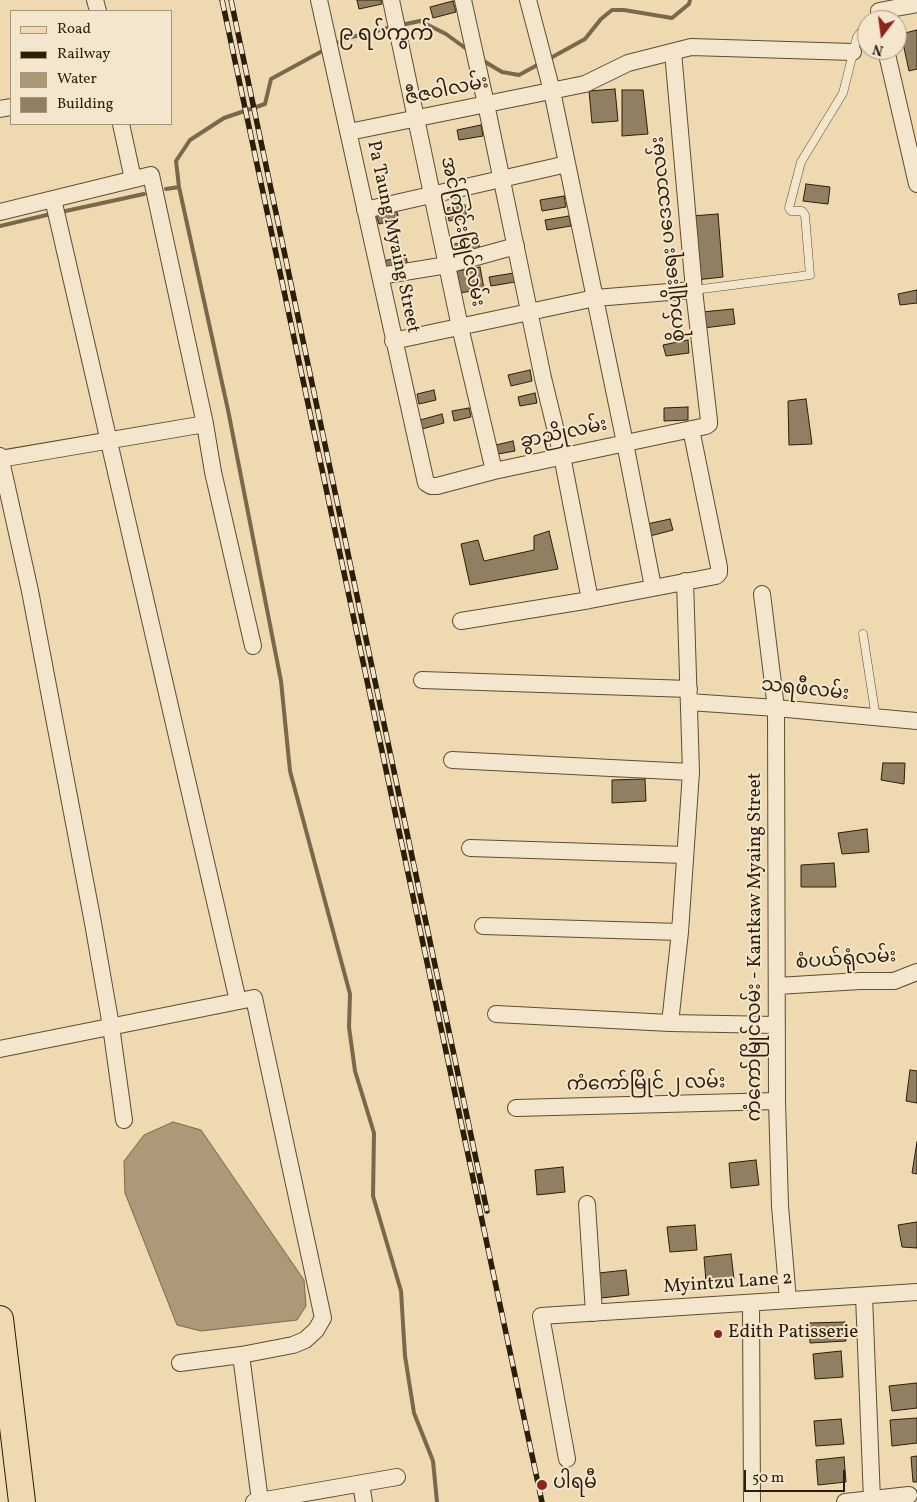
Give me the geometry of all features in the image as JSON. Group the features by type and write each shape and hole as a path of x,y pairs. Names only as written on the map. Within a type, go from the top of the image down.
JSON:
{"main road":[{"path":"0,1319 3,1379 22,1502"}],"street":[{"name":"Pa Taung Myaing Street","path":"319,0 393,341 426,483"},
{"name":"အင်ကြင်းမြိုင်လမ်း","path":"391,0 460,326 494,471"},
{"path":"463,0 529,312 562,456 590,600"},
{"path":"528,0 552,91 653,587"},
{"path":"888,10 917,4"},
{"name":"ဇီဇဝါလမ်း","path":"349,132 584,84 628,63 691,47 853,52"},
{"name":"စိုက်ပျိုးရေး ပဒေသာလမ်း","path":"673,52 694,290 710,422"},
{"path":"889,60 911,128 917,184"},
{"path":"121,125 133,179"},
{"path":"365,210 567,164"},
{"path":"0,212 151,175 205,424 213,472 253,646"},
{"path":"53,199 109,439 323,1318 316,1330 305,1340 294,1345 241,1355 180,1363"},
{"path":"380,276 447,265 516,246"},
{"path":"393,341 595,298 694,290"},
{"name":"ခွာညိုလမ်း","path":"426,483 431,486 437,486 494,471 706,426 710,422"},
{"path":"124,1120 111,1026 93,923 30,591 0,458 205,424"},
{"path":"461,621 590,600 716,576 719,573 719,567 691,429"},
{"path":"670,1023 680,932 691,772 686,581"},
{"name":"ကံကော်မြိုင်လမ်း - Kantkaw Myaing Street","path":"762,594 776,708 777,1102 780,1206 788,1300"},
{"name":"သရဖီလမ်း","path":"422,680 689,695 776,708 917,721"},
{"path":"452,760 691,772"},
{"path":"470,848 685,855"},
{"path":"483,926 680,932"},
{"name":"စံပယ်ရုံလမ်း","path":"777,986 894,981 917,972"},
{"path":"0,1049 246,1000"},
{"path":"496,1014 670,1023 776,1025"},
{"name":"ကံကော်မြိုင် ၂ လမ်း","path":"516,1108 777,1102"},
{"path":"587,1204 594,1313"},
{"name":"Myintzu Lane 2","path":"567,1459 542,1316 917,1292"},
{"path":"864,1296 872,1500"},
{"path":"751,1303 752,1502"},
{"path":"241,1355 257,1501 397,1477"},
{"path":"361,1484 364,1502"},
{"path":"845,1502 909,1495"}],"lane":[{"path":"694,290 810,275 805,215 802,211 791,211 789,208 801,162 843,93 857,37"},
{"path":"863,634 876,718"}],"water":[{"path":"173,1122 201,1130 304,1280 306,1306 297,1320 201,1331 177,1325 125,1193 124,1161 144,1135"}],"building":[{"path":"357,0 381,0 382,4 359,9"},
{"path":"453,1 456,12 433,18 430,7"},
{"path":"917,30 917,69 909,71 907,60 907,32"},
{"path":"615,89 618,121 592,123 589,91"},
{"path":"622,90 643,90 648,134 622,136"},
{"path":"481,125 483,136 459,140 457,130"},
{"path":"806,184 830,187 828,204 803,201"},
{"path":"564,196 566,207 542,211 540,200"},
{"path":"465,205 467,218 449,221 447,208"},
{"path":"396,209 399,219 379,224 376,214"},
{"path":"718,214 723,277 696,280 691,216"},
{"path":"569,216 571,226 547,230 545,220"},
{"path":"478,240 480,251 456,255 454,244"},
{"path":"406,256 408,267 386,273 383,261"},
{"path":"480,267 484,289 460,293 457,271"},
{"path":"514,273 515,282 491,286 489,277"},
{"path":"917,290 917,303 900,305 898,294"},
{"path":"733,309 735,324 704,328 702,312"},
{"path":"688,340 689,353 666,356 663,345"},
{"path":"530,370 532,381 511,386 508,375"},
{"path":"434,390 436,400 419,404 417,394"},
{"path":"535,393 537,403 520,406 518,397"},
{"path":"806,399 812,444 789,445 788,401"},
{"path":"688,407 688,420 664,421 664,408"},
{"path":"469,408 471,417 454,421 452,411"},
{"path":"442,414 444,423 422,429 420,420"},
{"path":"513,441 515,451 498,454 496,445"},
{"path":"670,519 673,530 650,536 647,524"},
{"path":"549,531 558,569 470,585 461,544 478,540 484,561 534,550 534,536"},
{"path":"883,763 905,763 904,784 881,780"},
{"path":"645,779 646,801 612,803 612,780"},
{"path":"867,829 869,852 842,854 838,833"},
{"path":"834,863 836,887 801,887 801,865"},
{"path":"910,1070 917,1071 917,1103 906,1101"},
{"path":"917,1142 917,1174 912,1173"},
{"path":"756,1160 759,1185 731,1188 729,1163"},
{"path":"563,1167 565,1192 537,1195 535,1170"},
{"path":"917,1222 917,1248 902,1247 898,1225"},
{"path":"695,1225 697,1250 670,1252 667,1227"},
{"path":"731,1254 734,1279 706,1282 704,1257"},
{"path":"626,1270 629,1295 601,1298 599,1273"},
{"path":"845,1322 846,1341 810,1343 809,1323"},
{"path":"841,1351 843,1377 815,1379 813,1354"},
{"path":"917,1383 917,1408 892,1411 889,1386"},
{"path":"917,1418 917,1443 892,1446 890,1420"},
{"path":"841,1419 844,1444 816,1446 814,1421"},
{"path":"917,1456 917,1482 913,1482 911,1457"},
{"path":"844,1457 846,1482 818,1485 816,1460"}],"waterway":[{"path":"547,60 585,39 601,19 612,10 624,10 672,18 689,4 690,0"},
{"path":"401,25 420,21 446,34 468,50"},
{"path":"334,44 348,38 392,27"},
{"path":"326,49 271,79 265,104 224,118 190,140 176,161 179,187 228,410 281,681 290,771 350,994 349,1027 355,1071 374,1133 373,1196 401,1291 405,1356 414,1413 433,1461 437,1502"},
{"path":"482,60 502,72 519,75 541,63"},
{"path":"166,189 179,187"},
{"path":"61,212 144,194"},
{"path":"0,226 51,214"}],"railway":[{"path":"222,0 542,1502"},
{"path":"231,0 487,1211"}],"place":[{"name":"Edith Patisserie","path":"718,1334"},
{"name":"ပါရမီ","path":"542,1485"}],"district":[{"name":"၉ ရပ်ကွက်","path":"386,36"}]}
